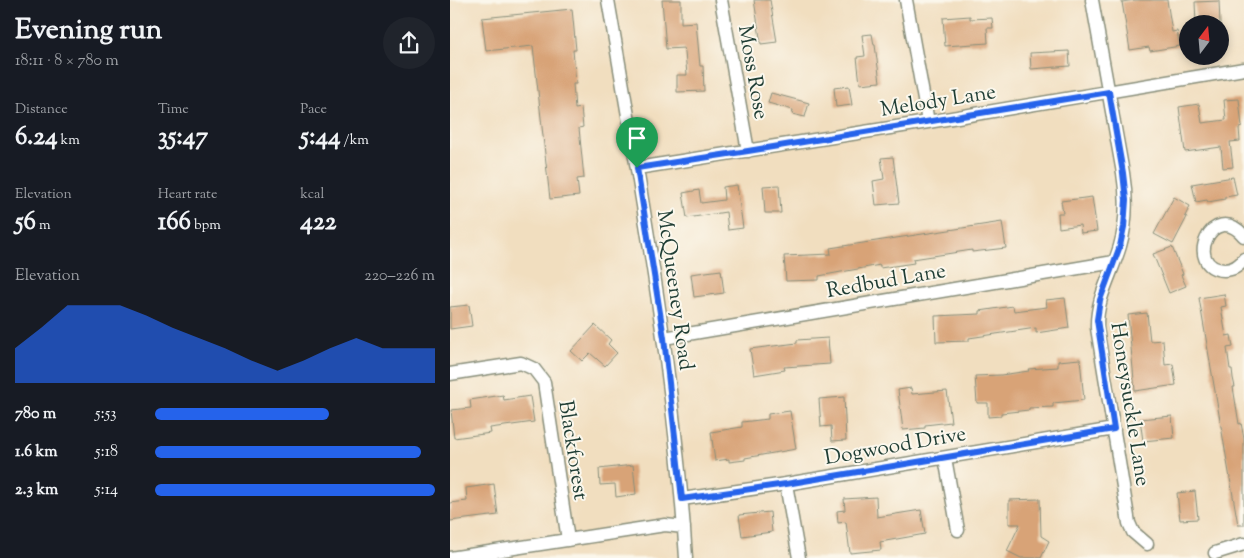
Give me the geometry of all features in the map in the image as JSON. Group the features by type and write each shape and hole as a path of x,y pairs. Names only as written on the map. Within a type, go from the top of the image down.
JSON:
{"street":[{"name":"McQueeney Road","path":"608,0 664,338 682,499 686,558"},
{"name":"Moss Rose","path":"721,0 748,151"},
{"path":"906,0 928,122"},
{"name":"Honeysuckle Lane","path":"1092,0 1123,173 1126,200 1124,227 1120,246 1100,300 1097,320 1130,523 1133,532 1147,544"},
{"name":"Melody Lane","path":"637,168 1244,69"},
{"path":"1242,266 1224,270 1211,265 1204,253 1205,240 1214,229 1227,226 1233,227 1244,236"},
{"name":"Redbud Lane","path":"664,338 1114,262"},
{"name":"Blackforest","path":"450,374 521,363 534,369 544,382 568,540"},
{"name":"Dogwood Drive","path":"682,499 786,484 1114,429"},
{"path":"945,458 958,530"},
{"path":"786,484 799,558"},
{"path":"450,558 665,525 684,527"},
{"path":"1215,553 1244,544"}],"building":[{"path":"662,0 681,0 681,23 696,22 700,66 703,66 704,91 677,92 677,75 687,75 685,52 684,48 666,49"},
{"path":"754,0 770,0 777,42 761,44"},
{"path":"1167,0 1172,32 1177,31 1179,46 1150,51 1149,47 1130,50 1122,2"},
{"path":"1219,1 1220,15 1196,15 1195,2"},
{"path":"572,9 576,50 573,50 576,84 573,84 575,109 581,108 583,127 579,128 584,178 577,179 579,196 550,199 533,46 486,51 482,18"},
{"path":"970,16 970,19 992,18 993,28 987,28 988,43 945,46 943,18"},
{"path":"872,34 880,82 860,84 857,57 865,56 862,35"},
{"path":"1069,51 1070,66 1031,69 1030,53"},
{"path":"849,86 852,105 836,107 834,88"},
{"path":"771,93 809,103 805,117 792,114 793,110 768,103"},
{"path":"1239,99 1242,127 1239,128 1240,141 1230,142 1233,167 1223,168 1221,147 1185,152 1179,107 1199,104 1202,123 1226,120 1224,100"},
{"path":"893,157 899,203 876,205 873,181 884,179 881,158"},
{"path":"1233,177 1237,195 1208,202 1207,200 1196,202 1192,184"},
{"path":"737,185 743,228 728,230 726,212 687,218 683,193 699,190 701,203 724,200 723,187"},
{"path":"779,185 781,213 765,213 763,186"},
{"path":"1092,197 1097,231 1081,233 1080,225 1059,228 1058,213 1063,213 1061,201"},
{"path":"1174,197 1190,206 1185,216 1187,217 1173,244 1154,234"},
{"path":"1002,222 1006,248 972,252 972,250 913,259 914,263 880,268 880,265 819,276 819,280 786,281 784,256 831,254 830,248"},
{"path":"1172,247 1186,286 1169,293 1153,254"},
{"path":"721,270 724,293 694,297 691,274"},
{"path":"1224,294 1226,306 1221,307 1226,336 1231,335 1233,347 1227,348 1235,387 1233,387 1239,424 1241,423 1244,439 1244,525 1238,525 1199,298"},
{"path":"1065,298 1069,328 1036,333 1036,328 969,338 969,341 936,342 935,316 980,314 980,311 1013,306 1014,311 1047,307 1046,300"},
{"path":"469,305 472,326 450,329 450,307"},
{"path":"1147,313 1150,341 1163,340 1165,365 1173,364 1176,385 1135,391 1128,315"},
{"path":"595,325 611,340 608,344 617,353 605,366 590,353 582,361 571,351"},
{"path":"828,338 830,364 784,367 785,370 754,375 750,349 797,343 797,340"},
{"path":"1080,359 1084,400 1053,403 1053,407 1029,408 1029,410 1001,413 1001,416 988,417 988,403 977,403 975,376 1001,375 1029,371 1028,369 1058,367 1058,361"},
{"path":"911,388 912,394 947,391 951,422 925,425 925,428 903,430 898,390"},
{"path":"503,395 504,400 530,396 534,422 490,428 491,433 454,438 451,410 471,408 470,400"},
{"path":"844,397 846,440 832,441 831,426 821,427 819,399"},
{"path":"790,411 796,449 745,458 745,460 729,462 729,459 715,461 711,432 742,427 742,422 768,419 768,414"},
{"path":"1172,416 1174,438 1143,441 1140,419"},
{"path":"633,465 636,494 616,497 615,484 600,485 599,469"},
{"path":"494,484 498,515 450,521 450,503 467,501 466,488"},
{"path":"1195,491 1198,519 1180,520 1177,493"},
{"path":"876,497 877,517 921,510 925,534 880,542 881,550 850,553 846,522 838,523 837,511 845,510 844,499"},
{"path":"1040,499 1041,536 1049,541 1041,558 1021,558 1007,551 1020,524 1009,524 1009,500"},
{"path":"770,512 772,532 742,536 739,515"}],"route":[{"path":"1109,92 1125,187 1126,212 1120,246 1097,312 1097,328 1114,429 786,484 682,499 664,338 637,168 1109,92"}]}
